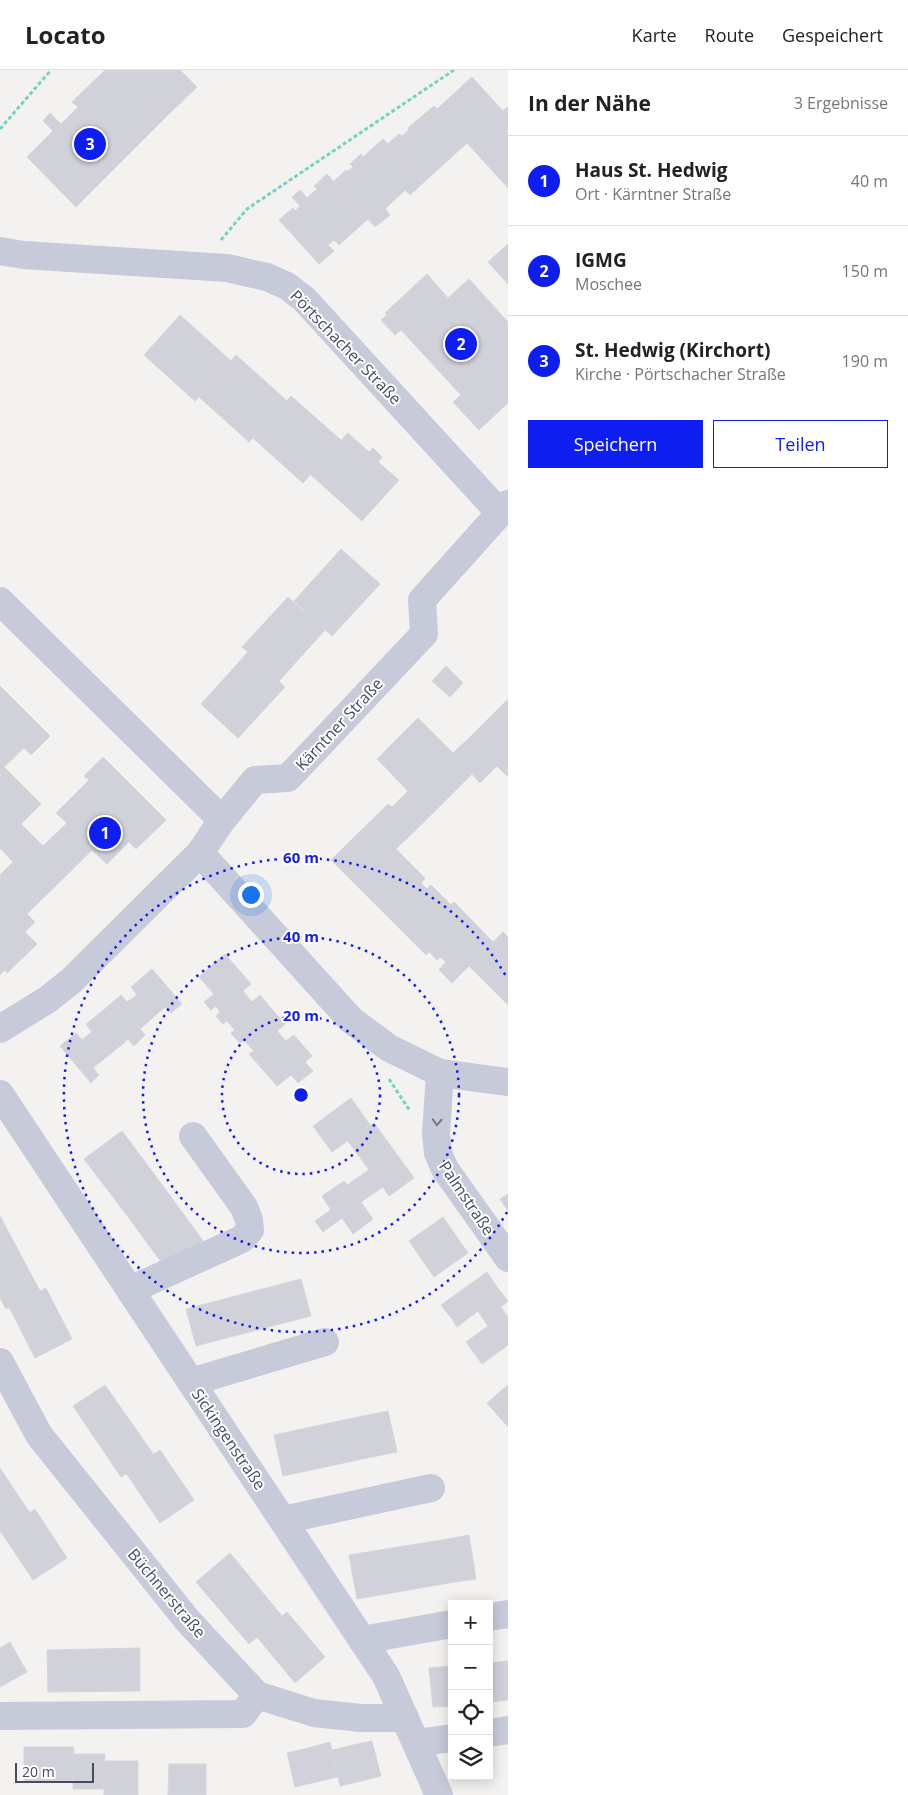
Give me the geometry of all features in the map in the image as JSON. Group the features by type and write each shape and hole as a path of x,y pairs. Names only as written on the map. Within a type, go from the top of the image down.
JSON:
{"street":[{"name":"Pörtschacher Straße","path":"0,251 23,255 227,268 267,277 287,286 304,298 504,509"},
{"name":"Kärntner Straße","path":"0,1029 47,1000 71,981 200,853 222,820 255,780 288,778 424,634 422,600 504,509"},
{"path":"0,601 222,820"},
{"path":"200,853 351,1020 389,1048 440,1073 508,1082"},
{"name":"Palmstraße","path":"440,1073 436,1134 438,1153 445,1169 508,1258"},
{"name":"Sickingenstraße","path":"0,1094 386,1676 439,1795"},
{"path":"130,1290 242,1239 250,1230 250,1220 244,1207 193,1136"},
{"path":"191,1382 325,1342"},
{"name":"Büchnerstraße","path":"0,1362 39,1435 188,1621 257,1695 314,1713 361,1718 405,1718"},
{"path":"283,1520 432,1488"},
{"path":"493,1617 508,1614"},
{"path":"362,1640 448,1625"},
{"path":"0,1716 243,1714 257,1695"},
{"path":"493,1732 508,1730"},
{"path":"416,1743 448,1739"}],"path":[{"path":"0,129 50,70"},
{"path":"199,266 247,209 454,70"},
{"path":"389,1078 411,1112"}],"building":[{"path":"105,70 126,70 169,114 76,207 27,157 53,131 43,121 50,113 61,124 78,107 72,102"},
{"path":"126,70 180,70 197,87 169,114"},
{"path":"472,77 503,111 467,143 437,109"},
{"path":"434,106 467,143 423,183 388,144 399,134 402,136 409,130 408,128"},
{"path":"508,108 508,188 467,143"},
{"path":"383,139 423,183 410,195 405,190 385,209 390,215 375,227 334,181 346,170 347,172 353,167 350,164 361,154 363,157"},
{"path":"327,174 368,219 339,245 334,240 328,245 334,251 319,264 279,220 293,208 295,211 300,206 292,197 300,190 307,198 317,189 314,186"},
{"path":"508,244 508,284 488,262"},
{"path":"427,274 448,298 469,279 508,322 508,403 479,430 453,402 461,395 401,330 395,335 381,320 387,315 385,313"},
{"path":"180,315 231,361 195,401 144,355"},
{"path":"236,355 287,401 249,442 199,397"},
{"path":"291,396 341,440 303,483 253,438"},
{"path":"348,433 369,452 373,448 382,457 378,462 399,480 362,521 310,474"},
{"path":"341,549 380,584 332,636 294,601"},
{"path":"288,597 325,630 279,681 242,647"},
{"path":"248,652 285,687 238,738 201,704"},
{"path":"446,666 463,683 450,697 432,681"},
{"path":"0,686 50,736 31,755 24,748 4,767 41,804 21,824 43,846 67,823 56,813 89,780 84,776 103,757 166,820 136,849 129,842 107,864 92,850 27,914 35,922 25,932 37,944 7,973 5,970 0,975 0,875 13,862 0,848"},
{"path":"508,699 508,777 469,738"},
{"path":"418,718 453,753 469,738 497,766 480,783 472,774 426,820 403,796 408,791 377,759"},
{"path":"403,796 426,820 396,849 406,859 368,897 331,860 388,804 392,807"},
{"path":"406,859 425,878 421,883 427,889 431,885 451,905 413,942 368,897"},
{"path":"454,902 493,942 452,983 439,970 446,962 440,957 437,960 429,952 426,955 413,942"},
{"path":"503,932 508,937 508,1005 469,966"},
{"path":"225,954 251,984 243,991 252,1002 260,995 270,1007 235,1038 231,1033 235,1030 227,1021 223,1024 216,1016 220,1012 216,1006 211,1010 204,1002 214,994 199,977"},
{"path":"152,969 182,1004 171,1013 165,1007 140,1029 145,1035 134,1046 128,1039 125,1042 100,1013 121,995 127,1002 137,995 131,987"},
{"path":"270,1007 285,1024 277,1031 286,1041 294,1035 312,1056 305,1062 313,1071 298,1083 291,1075 277,1086 249,1054 254,1051 244,1040 240,1043 235,1038"},
{"path":"100,1013 125,1042 93,1068 99,1075 91,1083 60,1046 76,1033 82,1040 92,1032 86,1024"},
{"path":"351,1098 370,1125 332,1152 313,1126"},
{"path":"374,1123 401,1160 331,1210 322,1196 344,1181 347,1185 369,1170 348,1141"},
{"path":"122,1131 163,1186 126,1214 84,1159"},
{"path":"401,1160 414,1178 389,1196 383,1187 361,1202 373,1219 353,1234 342,1218 323,1232 315,1221"},
{"path":"163,1186 204,1242 167,1270 126,1214"},
{"path":"508,1194 508,1211 500,1199"},
{"path":"0,1216 40,1291 6,1309 0,1298"},
{"path":"443,1217 468,1253 434,1277 409,1241"},
{"path":"487,1272 497,1287 452,1319 441,1305"},
{"path":"301,1279 311,1316 280,1324 270,1287"},
{"path":"270,1287 280,1324 196,1346 186,1309"},
{"path":"497,1287 508,1301 501,1307 508,1317 508,1345 482,1364 466,1342 488,1326 478,1311 457,1327 452,1319"},
{"path":"46,1288 72,1339 35,1358 9,1307"},
{"path":"105,1385 154,1455 121,1477 73,1406"},
{"path":"508,1385 508,1427 487,1403"},
{"path":"388,1411 397,1452 367,1458 358,1417"},
{"path":"358,1417 367,1458 283,1476 274,1435"},
{"path":"160,1450 194,1500 160,1523 126,1473"},
{"path":"0,1468 30,1513 0,1533"},
{"path":"35,1509 67,1558 33,1580 1,1532"},
{"path":"469,1535 476,1579 449,1583 442,1540"},
{"path":"442,1540 449,1583 357,1599 349,1555"},
{"path":"230,1553 282,1616 249,1644 196,1582"},
{"path":"287,1612 325,1657 295,1683 257,1637"},
{"path":"10,1642 27,1672 0,1687 0,1648"},
{"path":"140,1648 140,1691 48,1692 47,1650"},
{"path":"508,1661 508,1700 493,1702 493,1663"},
{"path":"448,1666 448,1706 433,1707 429,1668"},
{"path":"372,1741 381,1776 361,1781 353,1745"},
{"path":"330,1742 338,1777 316,1782 308,1748"},
{"path":"353,1745 361,1781 340,1786 332,1750"},
{"path":"24,1747 74,1747 73,1782 24,1782"},
{"path":"308,1748 316,1782 295,1787 287,1753"},
{"path":"74,1754 105,1754 104,1789 73,1789"},
{"path":"104,1761 138,1761 138,1795 104,1795"},
{"path":"169,1764 206,1764 206,1795 168,1795"}],"place":[{"name":"St. Hedwig (Kirchort)","path":"90,144"},
{"name":"IGMG","path":"461,344"},
{"name":"Haus St. Hedwig","path":"105,833"}]}
